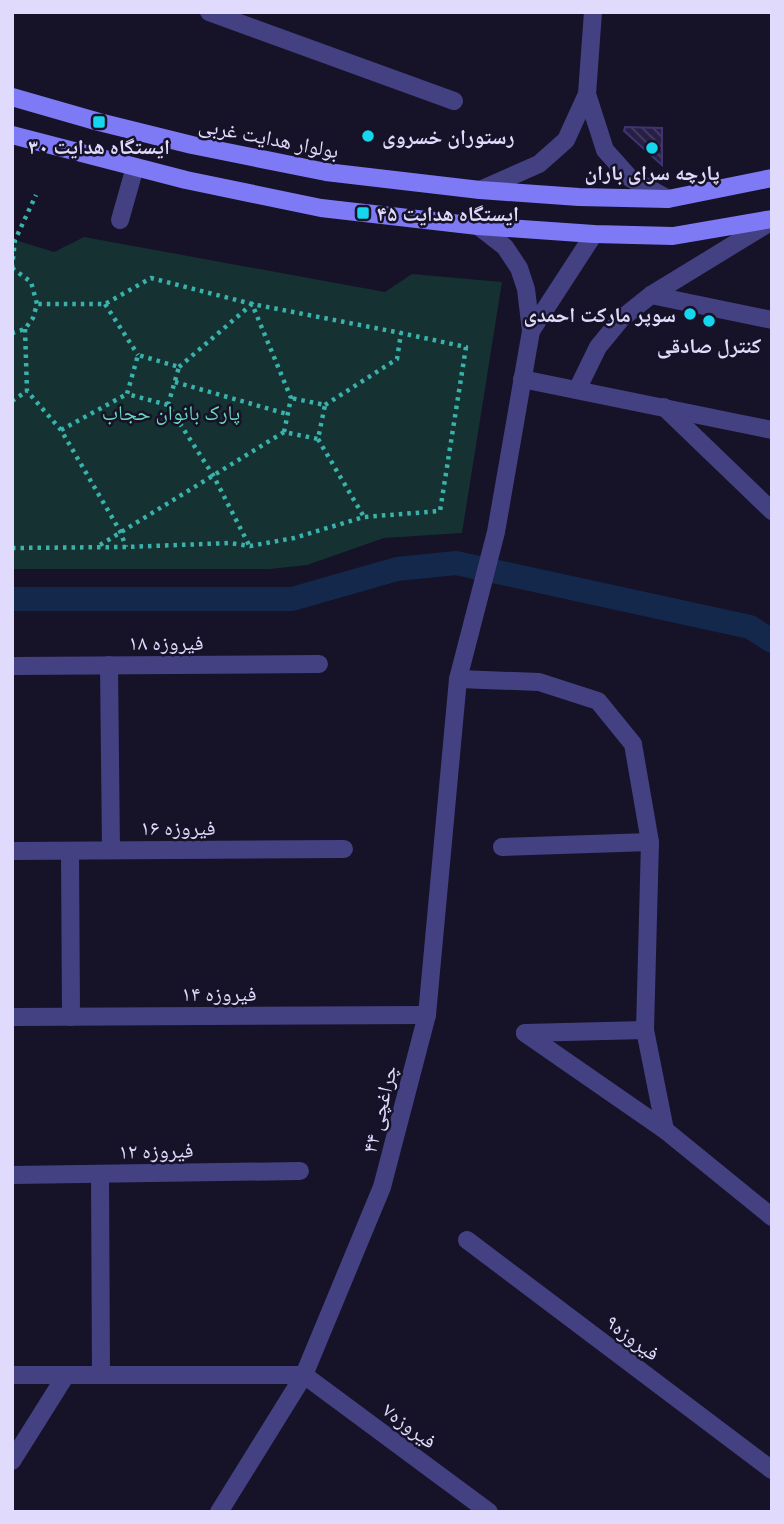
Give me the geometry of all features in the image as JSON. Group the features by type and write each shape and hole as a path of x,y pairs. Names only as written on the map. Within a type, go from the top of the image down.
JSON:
{"main road":[{"name":"بولوار هدایت غربی","path":"12,97 192,145 312,170 480,190 579,197 668,199 772,178"},
{"path":"12,135 186,180 321,208 478,226 673,236 772,220"}],"street":[{"path":"209,12 454,101"},
{"path":"480,190 539,164 566,140 587,94 593,12"},
{"path":"587,94 605,150 630,177 668,199"},
{"path":"120,220 135,167"},
{"path":"577,390 598,347 621,319 651,295 772,220"},
{"path":"478,226 505,247 519,268 526,289 531,331"},
{"path":"531,331 594,234"},
{"path":"651,295 772,320"},
{"name":"چراغچی ۴۴","path":"219,1512 304,1375 382,1187 426,1015 458,679 496,532 531,331"},
{"path":"522,379 772,430"},
{"path":"664,407 772,510"},
{"name":"فیروزه ۱۸","path":"12,666 319,664"},
{"path":"109,666 111,850"},
{"path":"458,679 539,682 598,701 633,744 650,842 645,1030 665,1130"},
{"path":"502,847 650,842"},
{"name":"فیروزه ۱۶","path":"12,851 344,849"},
{"path":"70,851 71,1017"},
{"name":"فیروزه ۱۴","path":"12,1017 426,1015"},
{"path":"645,1030 525,1033 665,1130 772,1217"},
{"name":"فیروزه ۱۲","path":"12,1175 300,1171"},
{"path":"100,1174 101,1375"},
{"name":"فیروزه۹","path":"467,1240 772,1470"},
{"path":"12,1375 304,1375"},
{"path":"12,1461 66,1375"},
{"name":"فیروزه۷","path":"304,1375 489,1512"}],"path":[{"path":"12,333 25,329 33,318 37,304 31,282 12,268 15,240 36,195"},
{"path":"12,548 230,543 250,546 294,538 364,517 440,511 466,348 251,304 151,278 105,304 37,304"},
{"path":"105,304 138,355 179,367"},
{"path":"168,405 179,367 251,304"},
{"path":"251,304 291,398 284,432"},
{"path":"25,329 27,391 61,430 120,531 126,547"},
{"path":"291,398 325,405 397,359 401,333"},
{"path":"127,394 138,355"},
{"path":"175,382 287,414"},
{"path":"12,401 27,391"},
{"path":"61,430 127,394 168,405 214,475 250,546"},
{"path":"325,405 318,439 364,517"},
{"path":"98,546 284,432 318,439"}],"green space":[{"name":"پارک بانوان حجاب","path":"84,237 385,292 412,274 502,282 462,533 384,538 307,565 270,569 12,569 12,239 54,252"}],"building":[{"name":"پارچه سرای باران","path":"625,127 662,128 662,165 624,131"}],"waterway":[{"path":"12,599 292,599 397,569 456,563 750,627 772,641"}],"place":[{"name":"ایستگاه هدایت ٣٠","path":"99,122"},
{"name":"رستوران خسروی","path":"368,136"},
{"name":"پارچه سرای باران","path":"652,148"},
{"name":"ایستگاه هدایت ۴۵","path":"363,213"},
{"name":"سوپر مارکت احمدی","path":"690,314"},
{"name":"کنترل صادقی","path":"709,321"}]}
